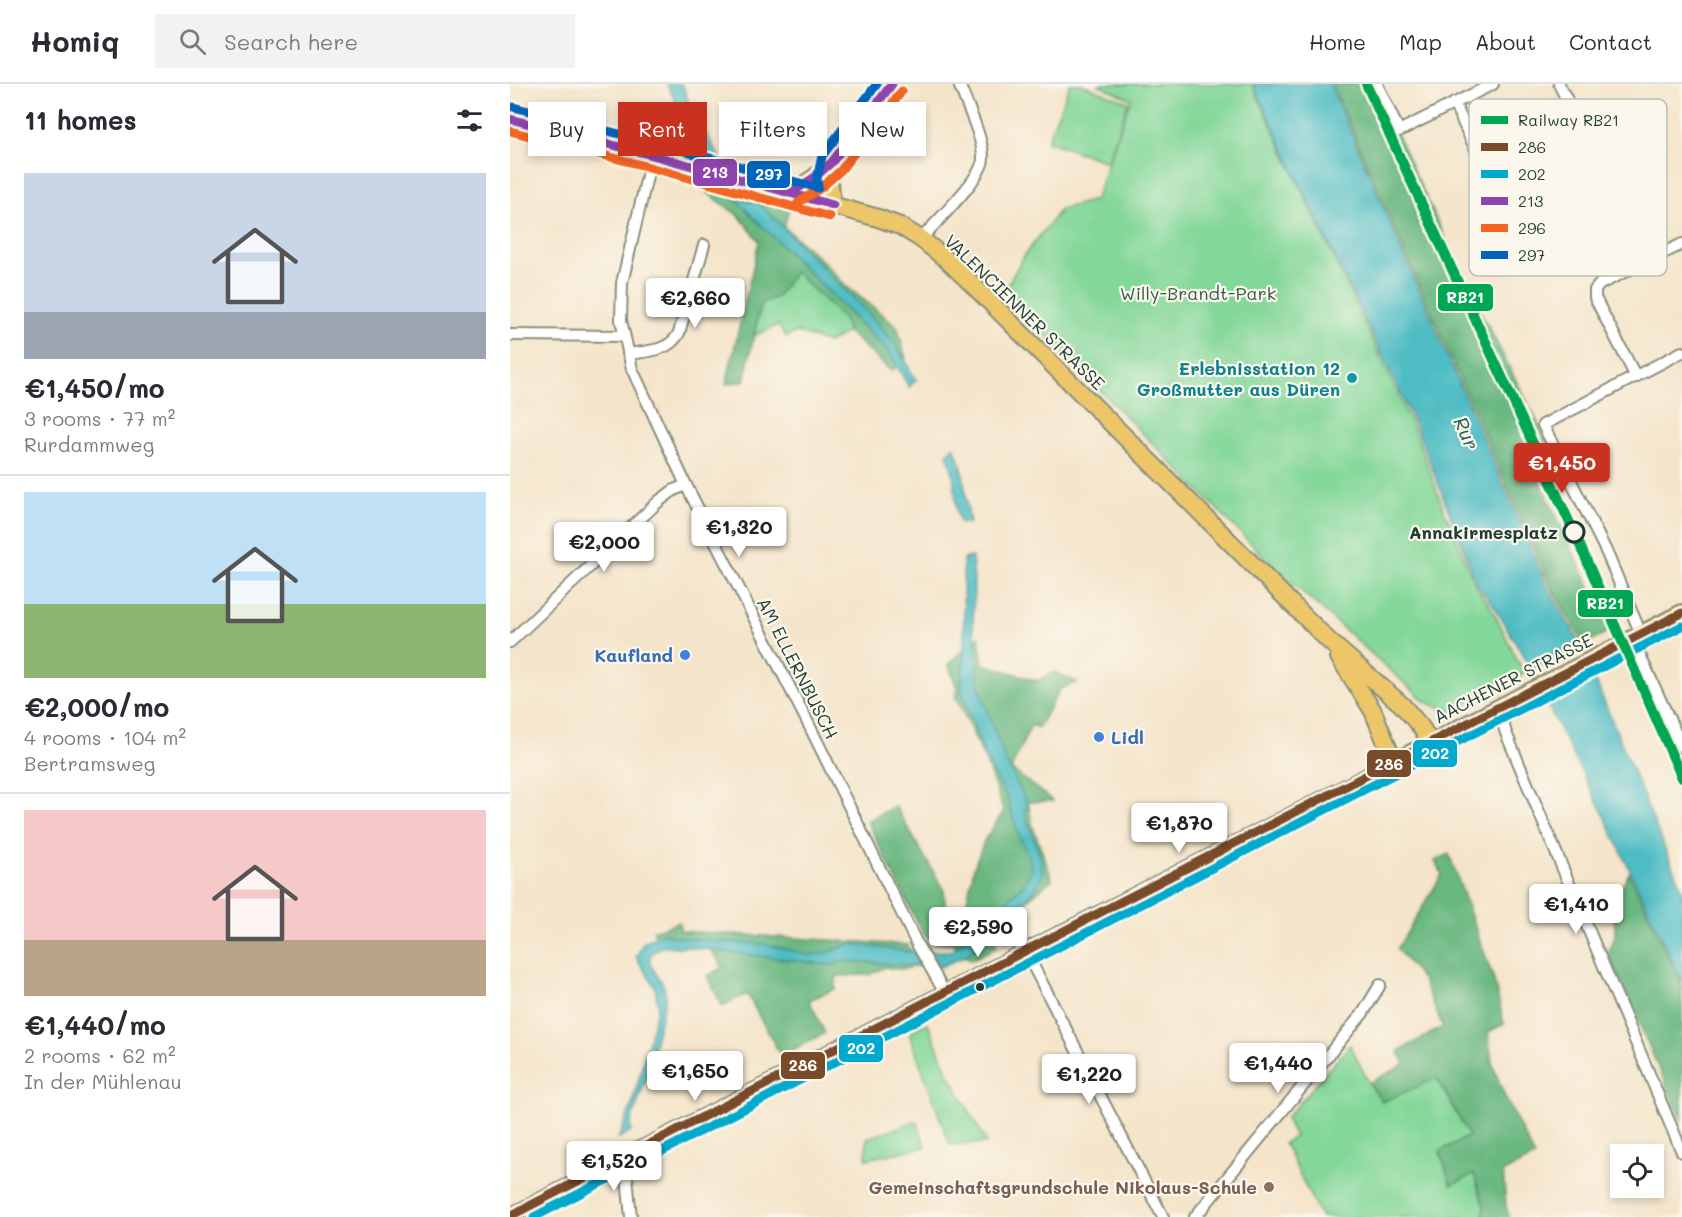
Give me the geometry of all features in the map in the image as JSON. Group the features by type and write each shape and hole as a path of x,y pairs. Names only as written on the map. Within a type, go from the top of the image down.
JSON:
{"main road":[{"path":"791,193 832,162 892,84"},
{"name":"VALENCIENNER STRASSE","path":"510,119 618,146"},
{"name":"VALENCIENNER STRASSE","path":"656,156 833,205 900,226 921,238 971,283 1329,641 1402,705 1431,743"},
{"path":"832,162 829,181 833,205"},
{"name":"AACHENER STRASSE","path":"1394,762 1682,613"},
{"name":"VALENCIENNER STRASSE","path":"1329,641 1373,711 1394,762"},
{"path":"1373,711 1387,702 1402,705"}],"street":[{"path":"921,238 971,183 982,166 982,147 959,84"},
{"path":"1377,84 1399,131 1493,84"},
{"path":"1559,84 1566,99"},
{"path":"1454,104 1469,136"},
{"name":"AM ELLERNBUSCH","path":"652,156 622,283 623,336 627,354 637,382 686,485 809,725 917,944 945,993"},
{"path":"1667,251 1682,244"},
{"path":"627,354 667,347 675,340 704,245"},
{"path":"1616,276 1600,284 1595,290 1595,298 1636,377"},
{"path":"510,335 623,336"},
{"path":"1682,352 1543,425 1606,551 1637,636 1682,747"},
{"path":"510,642 659,501 686,485"},
{"path":"1503,705 1506,733 1682,1152"},
{"path":"510,1216 1394,762"},
{"path":"1026,952 1163,1217"},
{"path":"1195,1217 1363,1013 1380,985"},
{"path":"618,1161 627,1178 631,1217"}],"green space":[{"path":"1070,84 1082,84 1128,102 1107,162 1047,141"},
{"name":"Willy-Brandt-Park","path":"1097,84 1252,84 1415,431 1444,510 1476,586 1492,609 1524,673 1452,712 1426,702 1272,565 1003,292 1026,253 1061,209 1095,200 1131,99"},
{"path":"1332,84 1369,84 1378,94 1466,283 1547,441 1526,451 1610,631 1584,644 1551,588"},
{"path":"701,188 789,209 784,227 825,263 846,286 897,326 906,359 891,371 848,332 843,318 795,272 777,297 761,303 744,381 726,384 759,241 740,217"},
{"path":"795,271 843,318 848,332 828,343 797,332 786,337 778,325 754,336 761,303 777,297"},
{"path":"979,636 983,664 1038,681 1053,672 1078,682 1060,689 1038,728 1031,725 1011,769 1053,801 1028,802 1033,827 1052,879 991,932 997,947 971,960 963,955 953,943 932,943 922,932 867,821 895,806 944,890 946,913 954,924 963,921 974,867 985,839 1004,811 985,760 955,695 958,690 948,664"},
{"path":"1449,854 1494,980 1504,1024 1488,1032 1492,1063 1505,1097 1535,1157 1503,1172 1509,1217 1483,1217 1484,1206 1474,1174 1451,1185 1440,1151 1469,1136 1437,1078 1382,1102 1369,1083 1405,1064 1398,1051 1443,1027 1422,979 1397,949 1442,875 1435,861"},
{"path":"1629,873 1682,986 1682,1121 1608,953 1615,937 1614,903"},
{"path":"679,922 681,931 908,945 918,965 902,969 885,967 869,975 837,976 835,989 809,1000 825,1033 781,1056 747,994 722,1006 707,976 723,967 711,950 662,947 653,931"},
{"path":"928,1023 946,1069 987,1143 950,1145 910,1036 910,1032"},
{"path":"1350,1045 1369,1083 1382,1101 1436,1077 1469,1136 1440,1151 1451,1184 1474,1174 1484,1206 1483,1217 1321,1217 1284,1143 1295,1137 1286,1118"},
{"path":"917,1121 925,1147 866,1159 867,1138"}],"water":[{"path":"667,84 682,84 689,102 676,102"},
{"name":"Rur","path":"1253,84 1330,84 1548,588 1580,643 1682,890 1682,982 1605,817 1527,662 1494,606 1477,584 1417,429"},
{"path":"707,134 719,156 707,152"},
{"path":"735,199 760,204 868,313 896,345 916,380 909,387 888,351"},
{"path":"954,446 962,468 970,523 961,523 957,512 953,477 947,454"},
{"path":"972,557 973,628 978,684 1005,759 1026,801 1028,809 1024,810 1042,861 1042,875 1034,891 967,955 940,967 847,961 830,965 687,947 661,947 650,955 650,964 664,986 666,996 646,1079 631,1122 631,1132 616,1140 633,1101 658,1005 655,987 636,957 644,942 664,933 712,941 765,944 809,955 829,952 850,944 908,951 950,951 971,936 1024,884 1031,871 1030,860 1018,833 1007,798 985,757 961,689 964,644 963,559"}],"pier":[{"path":"1584,645 1596,676 1543,703 1529,673"}],"rail line":[{"name":"RB21","path":"1366,84 1575,534 1682,778"}],"transit line":[{"name":"297","path":"513,107 818,188 817,179 822,156 877,84"},
{"name":"213","path":"791,193 832,162 892,84"},
{"name":"296","path":"798,203 822,187 841,170 902,91"},
{"name":"213","path":"510,119 833,205"},
{"name":"296","path":"510,131 830,217"},
{"name":"286","path":"510,1216 1682,613"},
{"name":"202","path":"534,1217 1682,626"}],"place":[{"name":"Erlebnisstation 12 Großmutter aus Düren","path":"1352,378"},
{"name":"Annakirmesplatz","path":"1574,532"},
{"name":"Kaufland","path":"685,655"},
{"name":"Lidl","path":"1099,737"},
{"name":"Gemeinschaftsgrundschule Nikolaus-Schule","path":"1269,1187"}]}
